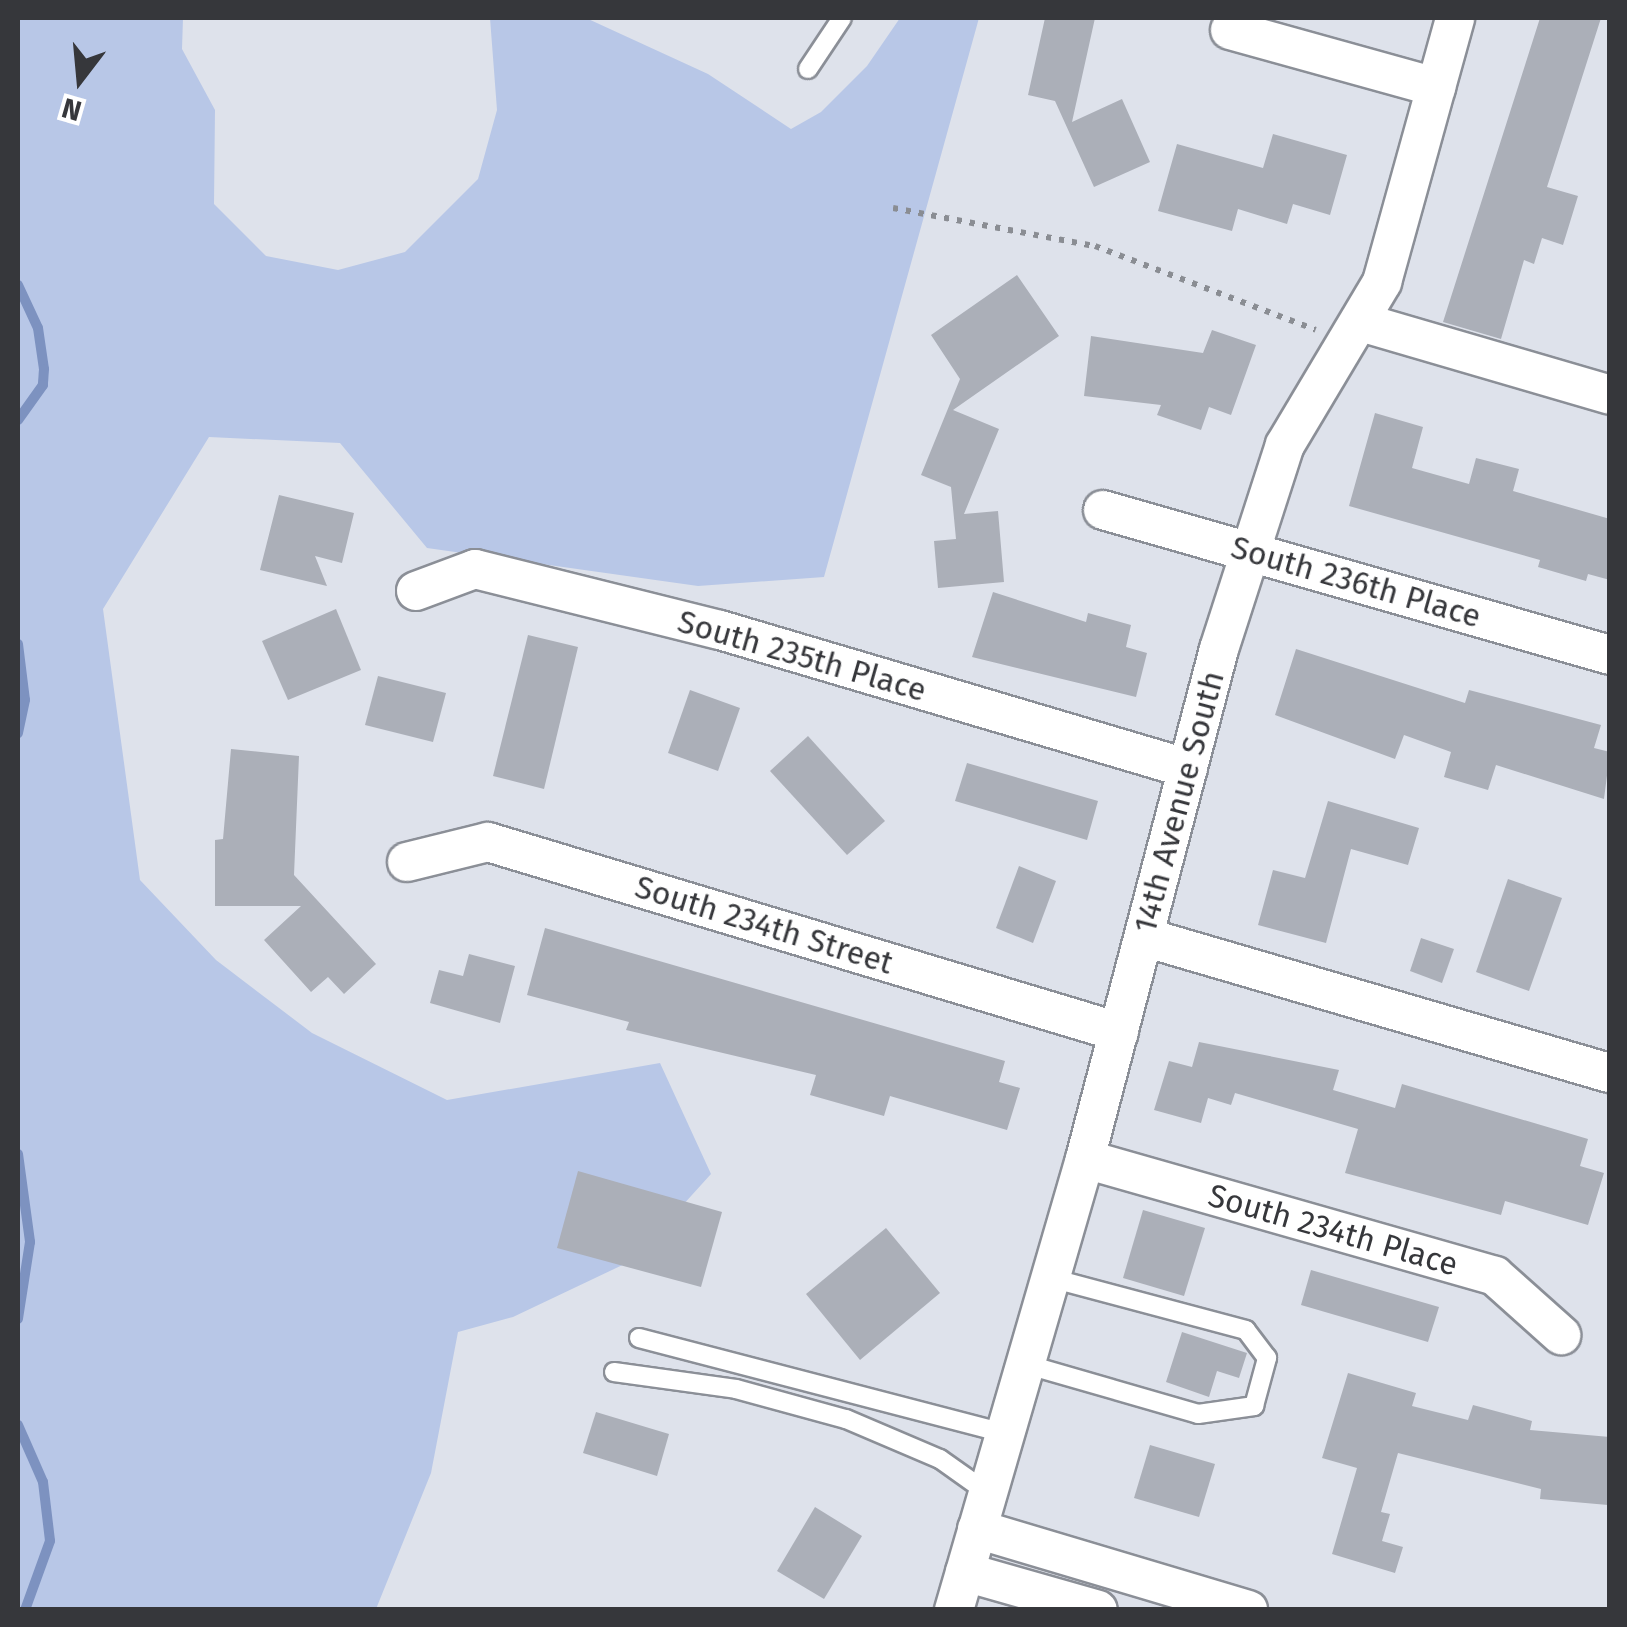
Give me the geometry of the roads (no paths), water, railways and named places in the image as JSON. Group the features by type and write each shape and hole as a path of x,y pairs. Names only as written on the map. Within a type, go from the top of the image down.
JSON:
{"street":[{"name":"14th Avenue South","path":"954,1610 1086,1159 1188,769 1285,445 1382,282 1455,18"},
{"path":"1230,30 1436,88"},
{"path":"1353,332 1610,395"},
{"name":"South 236th Place","path":"1103,510 1610,655"},
{"name":"South 235th Place","path":"416,591 476,568 720,630 1188,769"},
{"name":"South 234th Street","path":"407,862 488,842 1120,1032"},
{"path":"1144,937 1610,1073"},
{"name":"South 234th Place","path":"1086,1159 1495,1276 1561,1335"},
{"path":"977,1529 1248,1610"},
{"path":"965,1572 1098,1610"}],"lane":[{"path":"808,70 842,18"},
{"path":"1025,1364 1198,1414 1254,1406 1267,1358 1246,1330 1051,1278"},
{"path":"639,1338 1005,1433"},
{"path":"614,1372 736,1389 846,1419 940,1459 988,1493"}],"waterway":[{"path":"18,285 38,328 44,369 43,385 18,420"},
{"path":"18,644 25,700 18,733"},
{"path":"18,1154 30,1242 18,1319"},
{"path":"18,1425 43,1482 50,1541 25,1610"}]}
